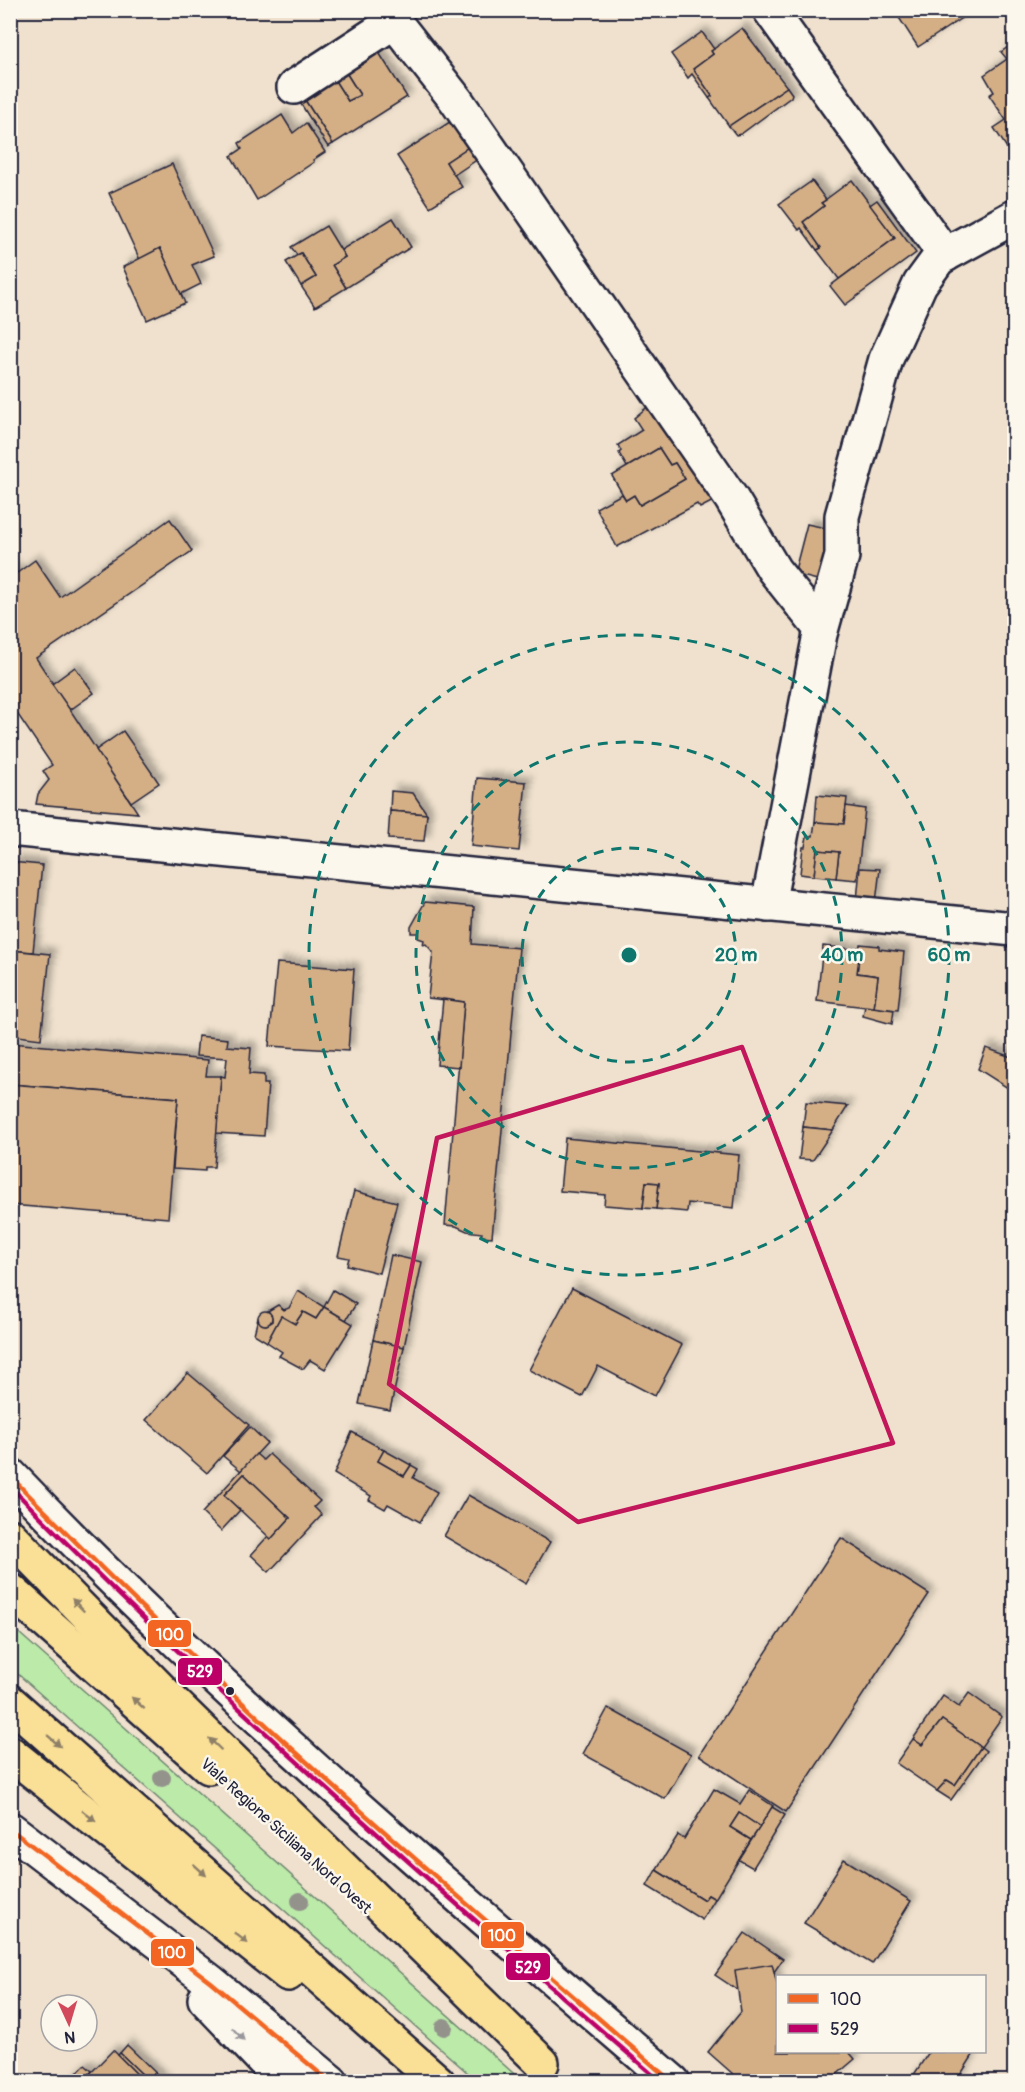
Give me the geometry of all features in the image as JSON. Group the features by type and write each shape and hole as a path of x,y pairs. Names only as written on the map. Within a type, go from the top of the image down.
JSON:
{"main road":[{"path":"10,1536 173,1702 552,2072"},
{"name":"Viale Regione Siciliana Nord Ovest","path":"10,1590 552,2072"},
{"path":"10,1702 438,2082"},
{"path":"10,1753 246,1942 429,2082"}],"street":[{"path":"770,10 945,255"},
{"path":"294,87 389,26 397,25 463,110 730,498 774,570 821,629"},
{"path":"768,904 821,629 842,556 842,516 886,359 921,284 939,258 1014,217"},
{"path":"10,829 1014,929"},
{"path":"10,1475 69,1536 195,1657 385,1833 672,2082"},
{"path":"10,1829 211,1982 331,2082"},
{"path":"124,1916 284,2082"}],"highlighted area":[{"path":"742,1047 893,1443 578,1522 389,1384 437,1138"}],"green space":[{"path":"10,1625 522,2081 477,2081 11,1668"}],"building":[{"path":"894,10 967,10 969,13 918,47"},
{"path":"742,28 787,87 729,126 709,98 712,96 693,69 713,54 711,51"},
{"path":"702,32 714,49 711,51 713,54 693,69 712,96 709,98 692,74 688,78 671,54"},
{"path":"1014,43 1014,159 994,128 1006,120 989,95 994,92 984,75 1007,59 1001,52"},
{"path":"378,51 407,97 333,144 303,97 334,79 348,101 360,95 345,71"},
{"path":"345,71 360,95 348,101 334,79"},
{"path":"787,87 792,94 791,97 741,134 736,135 729,126"},
{"path":"303,97 333,144 328,147 299,101"},
{"path":"282,115 293,133 306,123 325,152 313,160 314,162 257,200 231,156 242,149 239,143"},
{"path":"459,116 476,142 446,162 462,187 430,207 397,156"},
{"path":"476,142 484,155 454,175 446,162"},
{"path":"172,164 214,256 192,265 201,284 181,294 160,248 140,260 109,193"},
{"path":"852,180 895,238 839,279 817,250 821,248 803,222 824,206 821,203"},
{"path":"812,181 826,200 821,203 824,206 803,222 821,248 817,250 779,204"},
{"path":"877,200 916,253 845,305 830,286 895,238 870,205"},
{"path":"393,218 411,247 346,288 332,265 345,257 341,250"},
{"path":"326,226 345,257 332,265 346,288 315,307 301,286 316,277 301,253 297,255 291,247"},
{"path":"160,248 185,303 147,320 123,267"},
{"path":"301,253 316,277 301,286 286,262"},
{"path":"651,404 723,496 700,508 697,504 617,547 596,508 622,494 626,500 634,495 640,505 685,479 675,463 670,465 659,448 627,467 619,453 621,451 618,445 642,430 634,418"},
{"path":"659,448 670,465 675,463 685,479 640,505 634,495 626,500 612,476"},
{"path":"170,519 192,551 36,658 138,813 36,804 38,794 49,780 43,771 52,765 10,703 10,565 17,573 35,560 60,597"},
{"path":"807,524 835,530 829,583 794,574"},
{"path":"75,667 94,693 70,710 52,684"},
{"path":"123,731 159,783 131,802 96,750"},
{"path":"477,778 526,782 519,851 471,846"},
{"path":"391,791 413,793 427,814 390,811"},
{"path":"817,795 847,798 844,824 815,822"},
{"path":"846,806 865,809 857,880 836,878 839,852 817,850 814,876 800,874 803,847 805,847 807,836 813,836 815,822 844,824"},
{"path":"390,811 427,814 424,841 388,839"},
{"path":"817,850 839,852 836,878 814,876"},
{"path":"10,862 42,865 33,952 10,950"},
{"path":"860,868 880,869 876,902 857,900"},
{"path":"425,902 474,907 472,944 519,948 492,1237 445,1225 464,1002 428,998 433,952 426,944 423,945 424,940 418,938 418,933 411,933 411,927"},
{"path":"860,944 904,952 898,1010 874,1008 878,976 857,973"},
{"path":"823,946 860,950 857,973 878,976 874,1008 817,1001"},
{"path":"10,950 50,954 41,1039 10,1035"},
{"path":"277,963 354,969 348,1051 269,1046"},
{"path":"443,999 464,1002 459,1067 437,1065"},
{"path":"865,1006 894,1010 892,1024 863,1016"},
{"path":"198,1036 228,1039 227,1046 251,1048 249,1074 264,1075 264,1084 268,1084 264,1136 216,1133 221,1076 225,1077 227,1058 196,1056"},
{"path":"10,1043 208,1060 206,1076 221,1076 214,1167 205,1167 205,1171 173,1169 178,1098 10,1084"},
{"path":"986,1048 1014,1058 1014,1092 978,1069"},
{"path":"10,1084 178,1098 168,1218 10,1205"},
{"path":"806,1102 848,1106 833,1130 803,1127"},
{"path":"803,1127 833,1130 813,1160 799,1159"},
{"path":"565,1138 739,1155 734,1208 688,1203 687,1212 656,1209 659,1183 646,1182 643,1208 604,1205 605,1195 560,1191"},
{"path":"646,1182 659,1183 656,1209 643,1208"},
{"path":"354,1191 397,1202 379,1273 347,1265 349,1258 338,1256"},
{"path":"391,1255 422,1262 404,1347 373,1340"},
{"path":"572,1288 682,1345 655,1396 598,1366 582,1397 529,1370"},
{"path":"333,1290 356,1304 346,1320 324,1307"},
{"path":"298,1291 324,1307 316,1319 303,1312 295,1324 281,1316 267,1342 254,1334 258,1318 262,1324 272,1322 269,1312 266,1312 278,1305 284,1310 289,1308"},
{"path":"324,1307 353,1324 325,1369 310,1360 303,1369 279,1356 282,1352 267,1342 281,1316 295,1324 303,1312 316,1319"},
{"path":"265,1311 270,1313 272,1318 270,1323 265,1325 260,1323 258,1318 260,1313"},
{"path":"373,1340 404,1347 390,1410 359,1404"},
{"path":"188,1373 249,1425 207,1473 146,1420"},
{"path":"250,1427 267,1443 241,1471 223,1456"},
{"path":"352,1432 384,1450 378,1461 404,1476 411,1465 418,1469 413,1478 437,1492 420,1522 388,1504 385,1509 369,1500 371,1496 334,1474"},
{"path":"384,1450 411,1465 404,1476 378,1461"},
{"path":"256,1454 263,1460 269,1454 320,1501 314,1507 322,1515 269,1572 251,1555 268,1536 271,1539 290,1518 244,1474 224,1495 240,1510 221,1531 202,1513"},
{"path":"244,1474 290,1518 271,1539 224,1495"},
{"path":"468,1495 550,1542 526,1584 444,1536"},
{"path":"841,1538 929,1594 786,1812 699,1755"},
{"path":"969,1693 1002,1717 981,1747 942,1720 922,1745 913,1739 943,1696 959,1707"},
{"path":"608,1708 691,1754 665,1799 583,1754"},
{"path":"942,1720 981,1747 955,1785 947,1780 937,1791 896,1763 913,1739 922,1745"},
{"path":"981,1747 986,1751 951,1800 937,1791 947,1780 955,1785"},
{"path":"714,1789 740,1804 749,1790 773,1806 760,1827 739,1813 730,1827 751,1840 715,1899 708,1895 704,1900 656,1870 678,1835 684,1839"},
{"path":"772,1807 785,1815 753,1868 739,1860"},
{"path":"739,1813 760,1827 751,1840 730,1827"},
{"path":"844,1859 911,1901 872,1964 804,1923"},
{"path":"656,1870 704,1900 708,1895 715,1899 702,1920 647,1886"},
{"path":"745,1933 783,1959 754,2001 715,1975"},
{"path":"772,1964 776,1979 776,2053 850,2053 855,2059 828,2082 742,2082 708,2052 741,2012 735,1970"},
{"path":"127,2045 165,2082 150,2082 120,2053"},
{"path":"113,2050 145,2082 82,2082"},
{"path":"120,2053 150,2082 145,2082 118,2055"},
{"path":"928,2053 974,2053 956,2082 909,2082"},
{"path":"85,2065 92,2071 82,2082 72,2082 70,2080"}],"transit line":[{"name":"100","path":"10,1476 159,1624 302,1758 672,2082"},
{"name":"529","path":"10,1486 167,1641 329,1791 661,2082"},
{"name":"100","path":"10,1829 211,1982 330,2082"}]}
